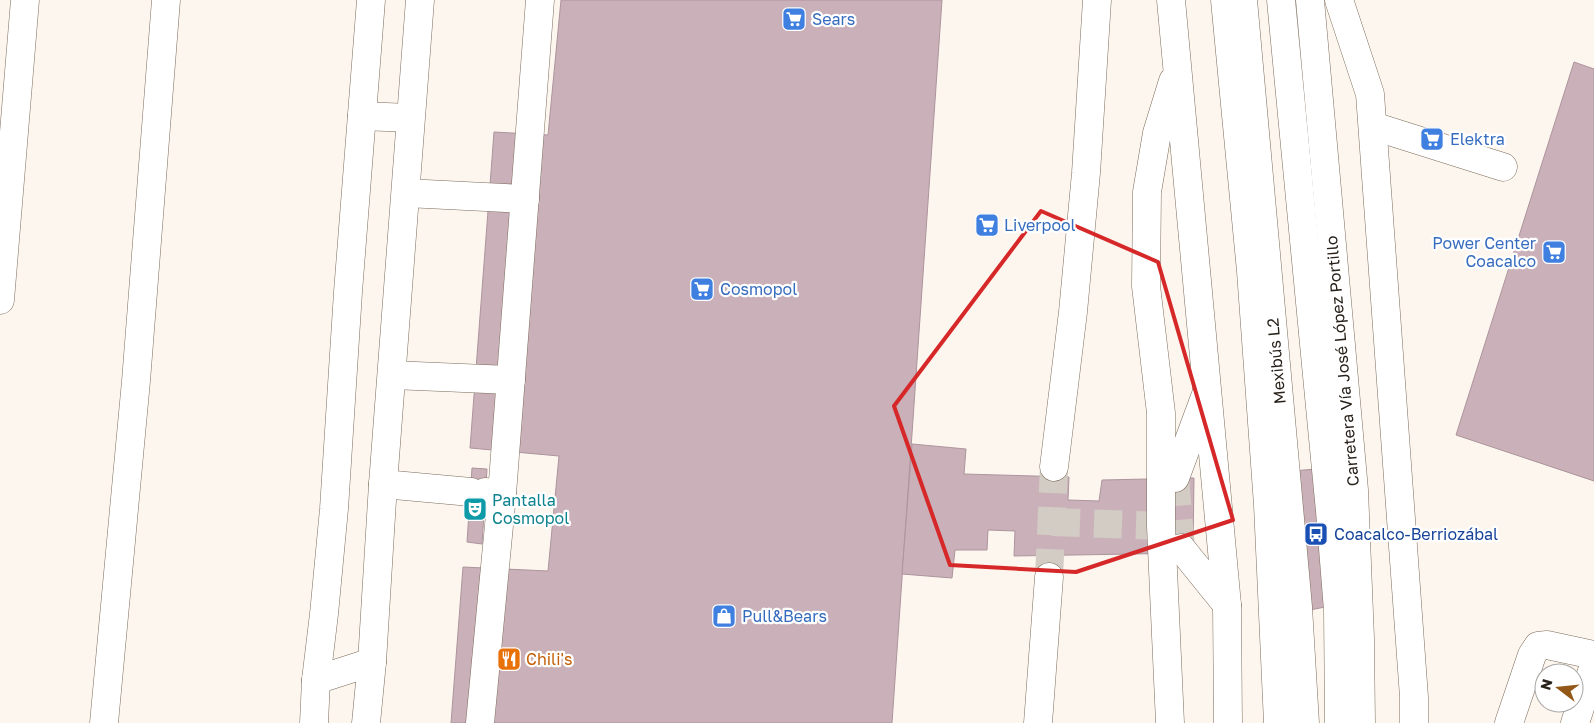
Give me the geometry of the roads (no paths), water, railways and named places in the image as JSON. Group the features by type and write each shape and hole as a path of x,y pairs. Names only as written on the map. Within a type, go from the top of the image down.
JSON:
{"main road":[{"path":"0,300 25,0"},
{"path":"104,723 136,381 166,0"},
{"path":"314,723 316,680 334,509 347,301 371,0"},
{"path":"366,723 420,0"},
{"path":"480,723 486,493 511,380 540,0"},
{"path":"1054,467 1073,312 1097,0"},
{"path":"1171,0 1227,604 1228,723"},
{"path":"1225,0 1251,270 1268,496 1278,723"},
{"name":"Mexibús L2","path":"1243,0 1298,607 1305,723"},
{"path":"1281,0 1338,610 1339,723"},
{"name":"Carretera Vía José López Portillo","path":"1310,0 1354,490 1360,638 1361,723"},
{"path":"1338,0 1370,94 1414,697 1414,723"},
{"path":"1170,723 1161,526 1161,413 1146,286 1147,192 1157,133 1177,68"},
{"path":"362,116 410,118"},
{"path":"1373,126 1503,167"},
{"path":"406,193 525,199"},
{"path":"392,375 511,380"},
{"path":"1175,478 1207,390"},
{"path":"383,484 486,493"},
{"path":"1181,548 1227,604"},
{"path":"1038,723 1049,578"},
{"path":"1508,723 1532,655 1538,646 1548,645 1594,655"},
{"path":"316,680 372,662"},
{"path":"1575,723 1594,666"}],"tunnel":[{"path":"1049,577 1054,467"},
{"path":"1175,478 1181,548"},
{"path":"1052,522 1161,526"}],"place":[{"name":"Sears","path":"794,19"},
{"name":"Elektra","path":"1432,139"},
{"name":"Liverpool","path":"987,225"},
{"name":"Power Center Coacalco","path":"1554,252"},
{"name":"Cosmopol","path":"702,289"},
{"name":"Pantalla Cosmopol","path":"475,509"},
{"name":"Coacalco-Berriozábal","path":"1316,534"},
{"name":"Pull&Bears","path":"724,616"},
{"name":"Chili's","path":"509,659"}]}
